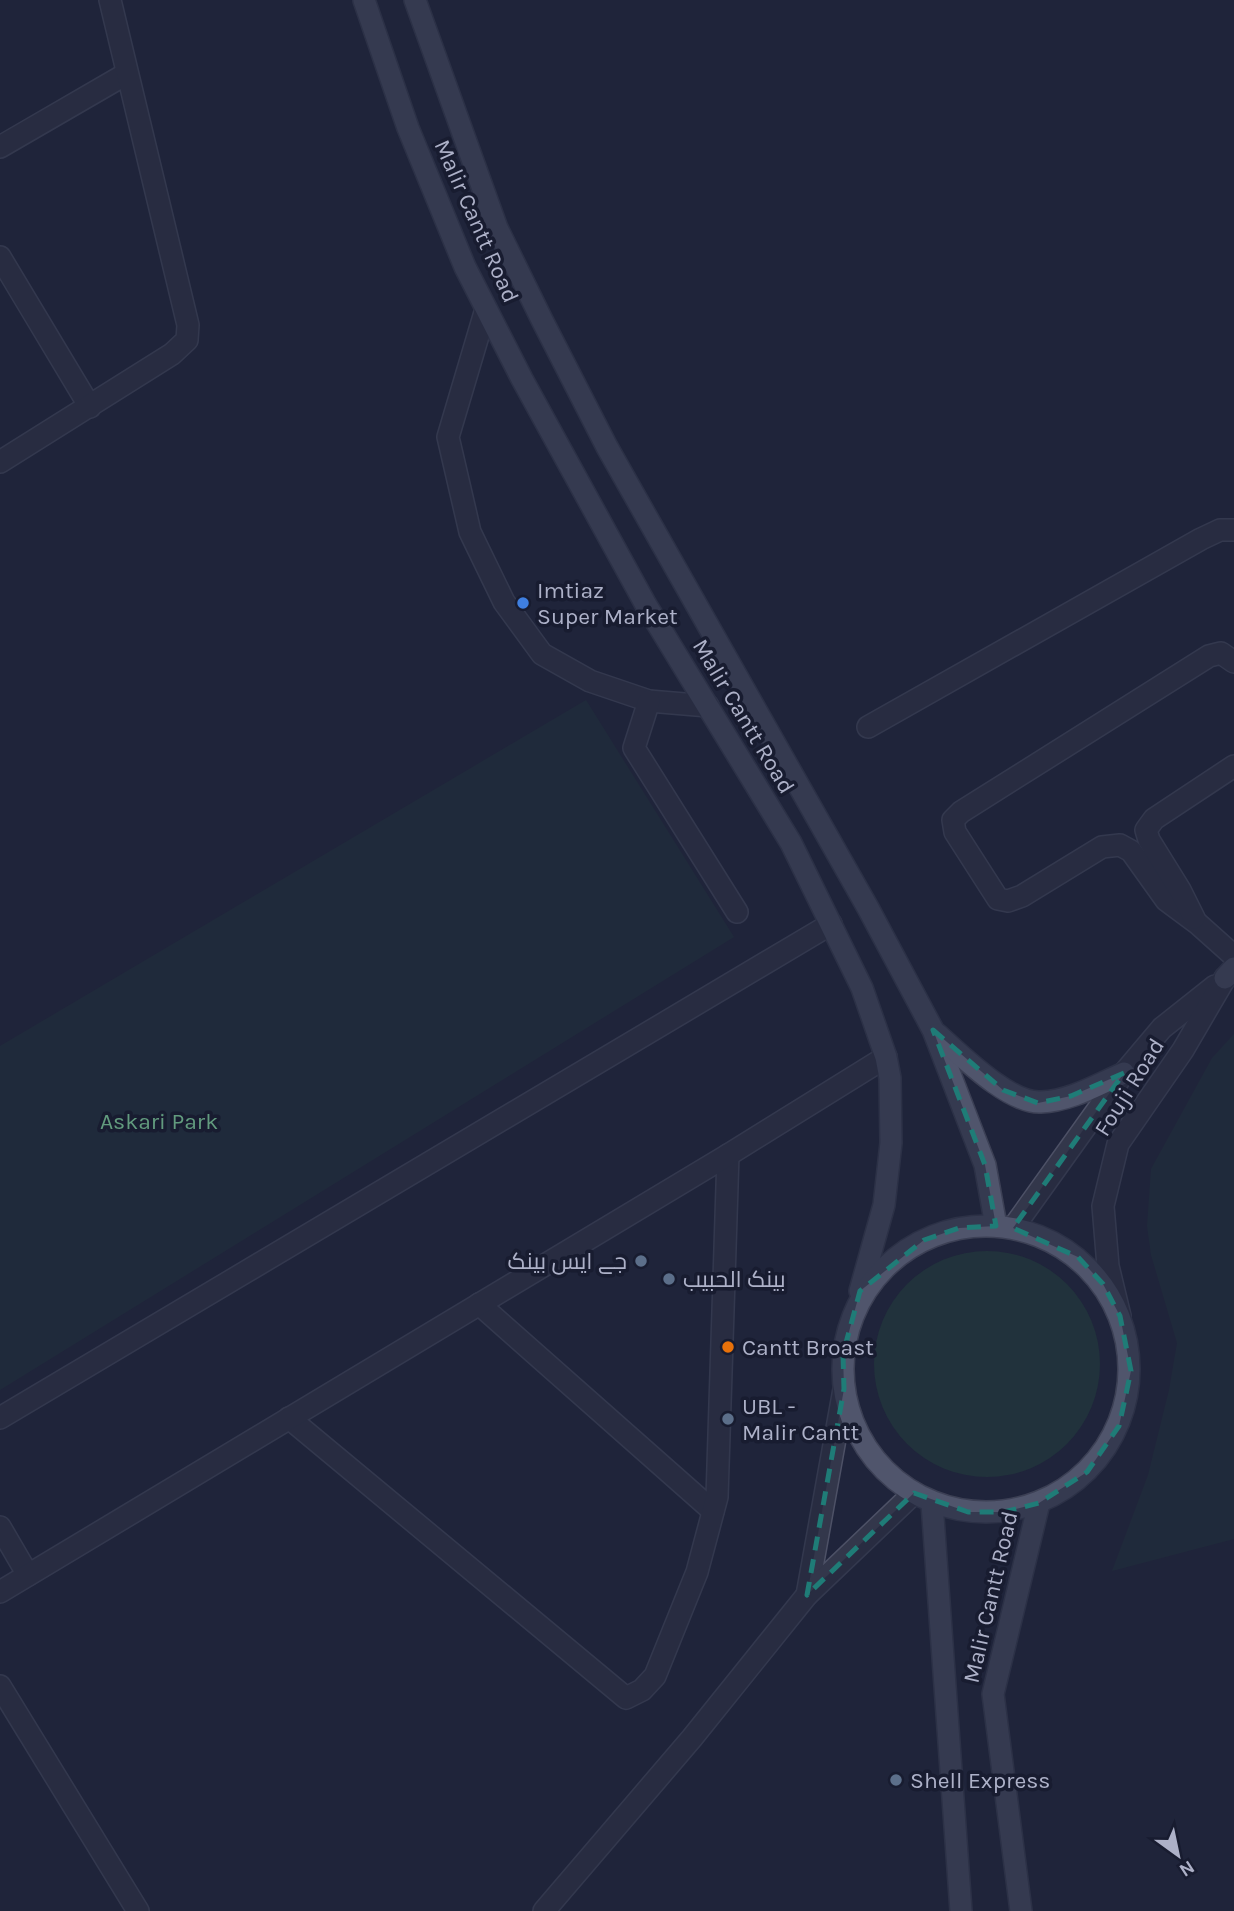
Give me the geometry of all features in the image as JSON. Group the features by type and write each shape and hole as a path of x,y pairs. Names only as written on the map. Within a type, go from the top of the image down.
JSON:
{"main road":[{"name":"Malir Cantt Road","path":"364,0 408,128 464,267 639,593 791,843 862,988 886,1057 890,1078 890,1155 884,1205 843,1353 844,1389 854,1427 874,1460 901,1485 923,1498 961,1911"},
{"name":"Malir Cantt Road","path":"415,0 497,228 607,447 868,908 933,1030 985,1165 1004,1227"},
{"path":"933,1030 1003,1090 1038,1103 1071,1096 1124,1073"},
{"path":"860,1291 893,1260 924,1240 959,1228 1004,1227 1047,1239 1078,1257 1103,1284 1120,1316 1130,1371 1119,1426 1087,1472 1039,1503 1004,1512 968,1512 923,1498"},
{"name":"Malir Cantt Road","path":"1021,1911 993,1694 1039,1503"}],"street":[{"path":"0,462 172,354 187,340 188,325 110,0"},
{"path":"0,148 126,74"},
{"path":"0,257 90,407"},
{"path":"486,309 448,437 470,532 504,602 542,654 590,681 649,701 708,706"},
{"path":"868,727 1201,539 1220,530 1234,530"},
{"path":"1234,662 1221,653 1209,656 961,812 953,820 955,832 998,899 1008,901 1022,896 1102,847 1120,845 1132,851 1166,901 1234,956"},
{"path":"649,701 634,748 737,912"},
{"path":"1196,923 1146,830 1154,819 1234,766"},
{"path":"0,1418 831,924"},
{"name":"Fouji Road","path":"1004,1227 1162,1028 1230,973"},
{"name":"Fouji Road","path":"1120,1316 1108,1266 1103,1206 1118,1144 1183,1050 1230,973"},
{"path":"0,1592 728,1155 886,1057"},
{"path":"289,1418 626,1698 642,1690 654,1676 697,1572 717,1497 728,1155"},
{"path":"479,1304 713,1511"},
{"path":"807,1595 844,1389"},
{"path":"544,1911 692,1738 807,1595 923,1498"},
{"path":"0,1527 28,1576"},
{"path":"0,1686 138,1911"}],"highlighted area":[{"path":"933,1030 1003,1090 1038,1103 1071,1096 1124,1073 1013,1228 1078,1257 1103,1284 1120,1316 1131,1371 1119,1426 1087,1472 1039,1503 1004,1512 968,1512 914,1493 807,1595 844,1389 843,1354 860,1291 924,1240 959,1228 996,1226 985,1165"}],"green space":[{"name":"Askari Park","path":"586,700 734,937 0,1390 0,1046"},
{"path":"1234,1034 1234,1539 1112,1571 1148,1475 1169,1390 1177,1343 1151,1255 1147,1226 1151,1169 1212,1058"},
{"path":"987,1251 1009,1253 1040,1264 1067,1284 1087,1311 1098,1342 1098,1386 1087,1417 1067,1444 1040,1464 1009,1475 987,1477 965,1475 934,1464 907,1444 887,1417 876,1386 874,1364 876,1342 887,1311 907,1284 934,1264 965,1253"}],"place":[{"name":"Imtiaz Super Market","path":"523,603"},
{"name":"جے ایس بینک","path":"641,1261"},
{"name":"بينک الحبيب","path":"669,1279"},
{"name":"Cantt Broast","path":"728,1347"},
{"name":"UBL - Malir Cantt","path":"728,1419"},
{"name":"Shell Express","path":"896,1780"}]}
